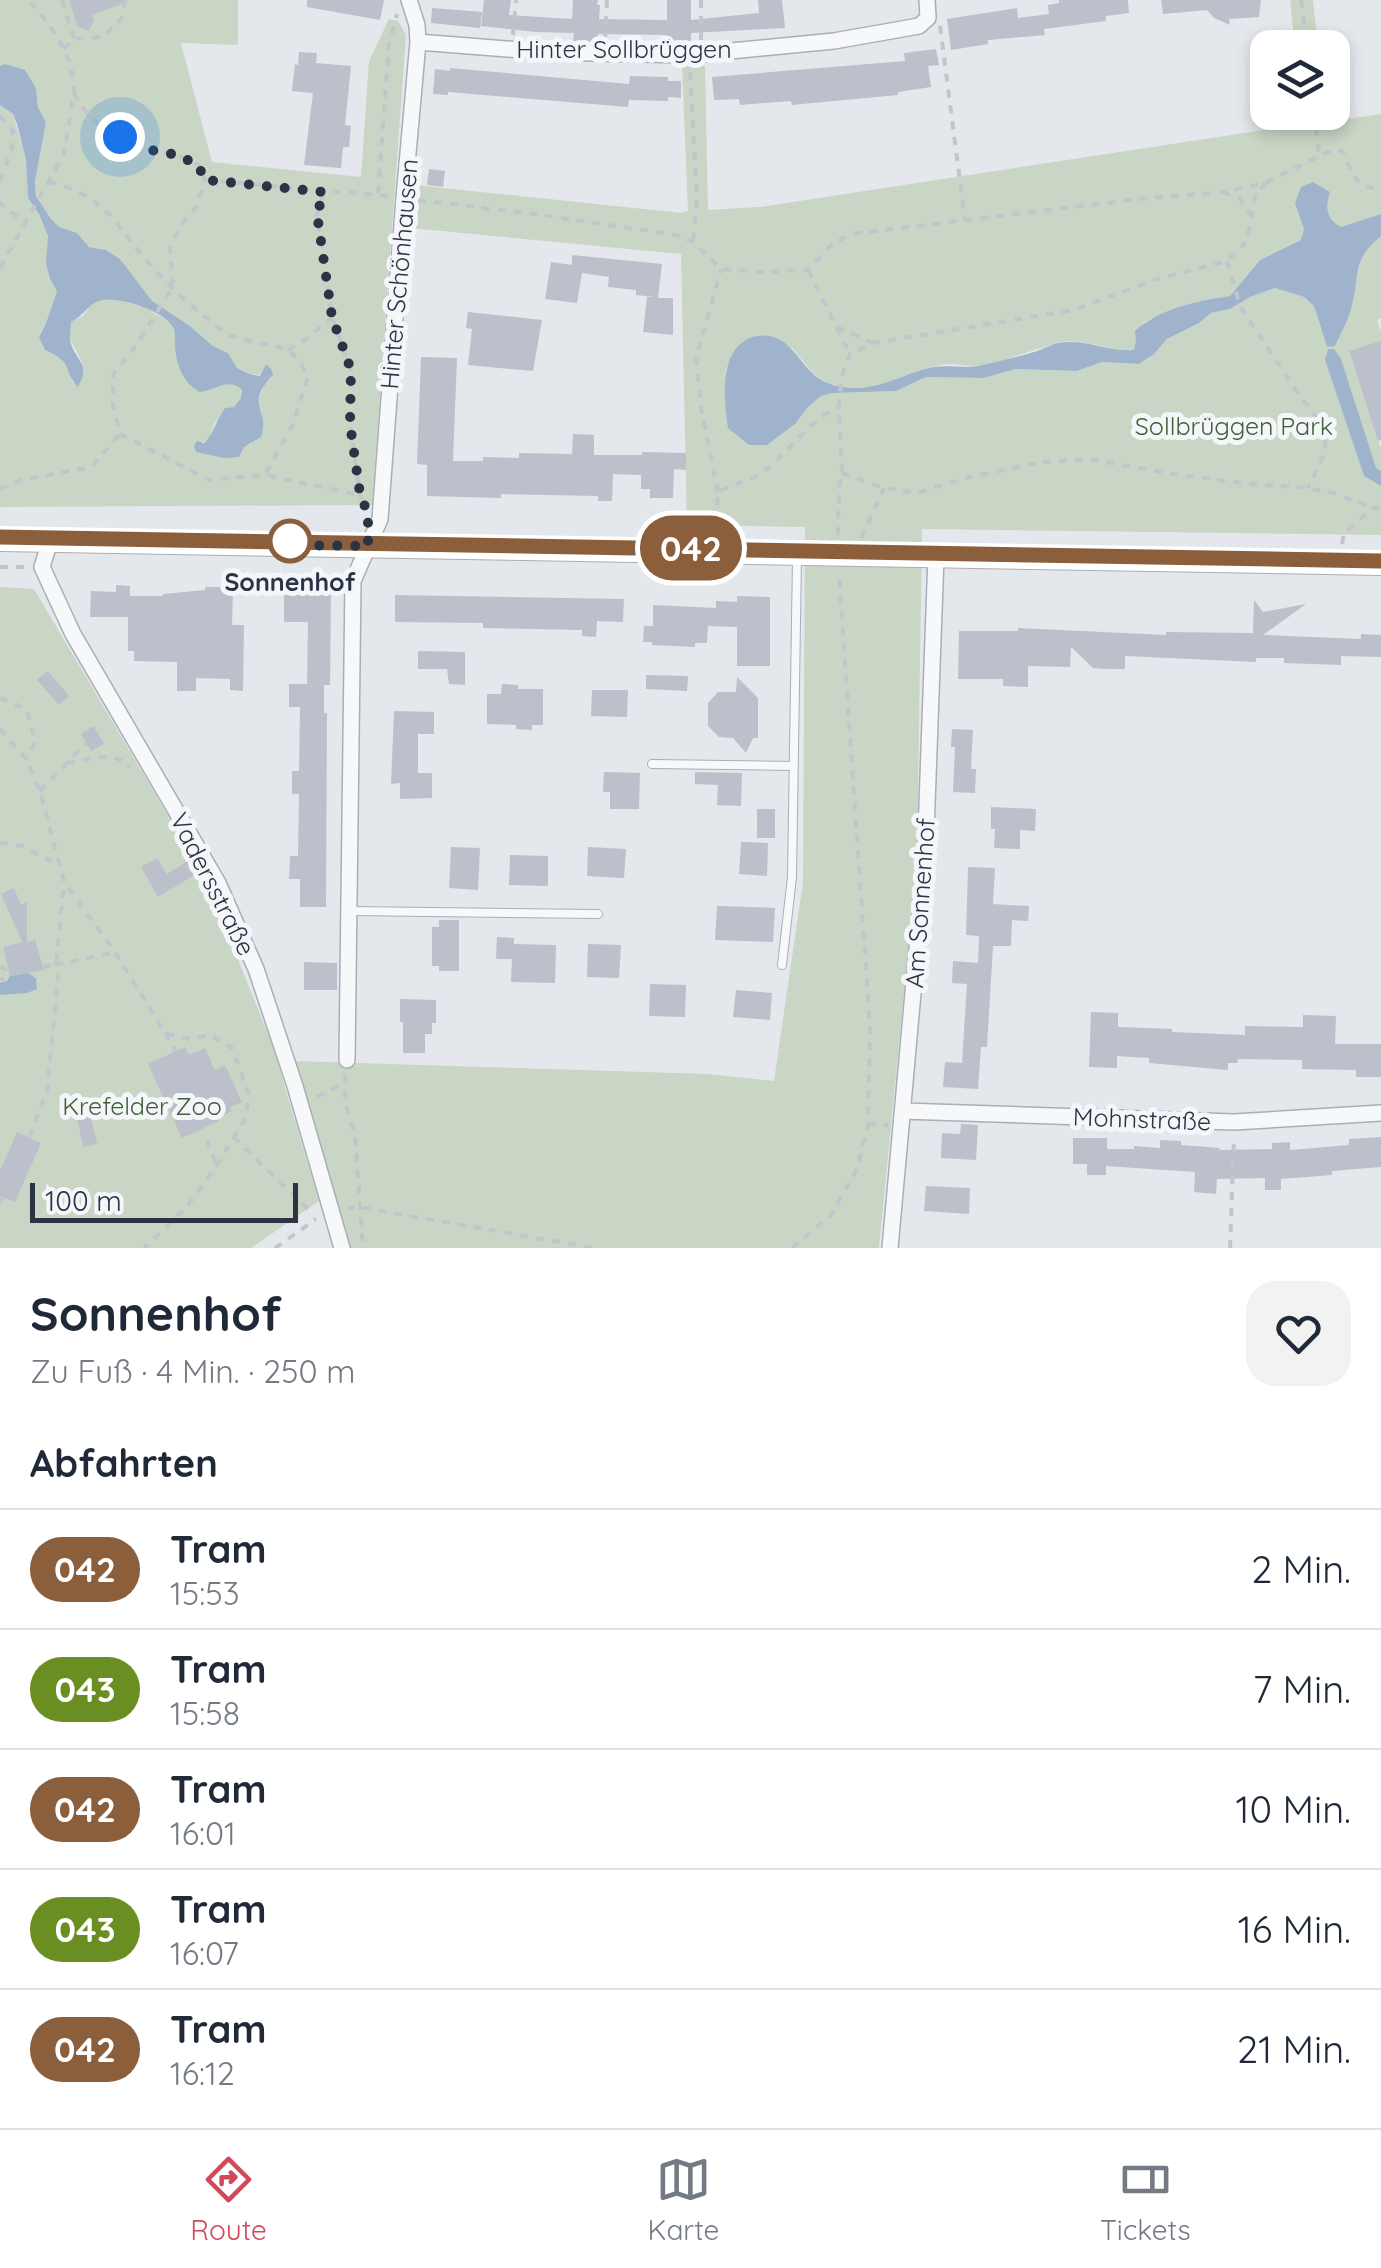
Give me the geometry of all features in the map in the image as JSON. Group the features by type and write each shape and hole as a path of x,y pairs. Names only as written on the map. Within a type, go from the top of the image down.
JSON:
{"main road":[{"path":"0,541 1381,564"}],"street":[{"name":"Hinter Schönhausen","path":"368,546 380,519 418,42 409,0"},
{"name":"Hinter Sollbrüggen","path":"418,42 695,54 834,41 919,26 928,18 927,2"},
{"path":"42,567 50,541"},
{"path":"347,1060 353,582 368,546"},
{"name":"Am Sonnenhof","path":"890,1248 925,860 936,556"},
{"name":"Vadersstraße","path":"42,567 74,634 218,883 256,969 342,1248"},
{"name":"Mohnstraße","path":"903,1111 1234,1122 1381,1113"}],"lane":[{"path":"782,966 792,878 797,554"},
{"path":"652,764 794,766"},
{"path":"350,911 598,914"}],"path":[{"path":"0,268 64,154 74,93 64,48 29,0"},
{"path":"62,0 74,39"},
{"path":"64,48 74,39 104,37 122,18 125,0"},
{"path":"378,195 389,43 401,0"},
{"path":"512,49 516,0"},
{"path":"604,53 607,0"},
{"path":"693,242 695,54 702,0"},
{"path":"1302,0 1305,30"},
{"path":"927,2 940,24 966,220"},
{"path":"74,93 93,121 151,150 177,155 198,165 205,180 196,206 170,247 173,288 113,375 113,406 120,434 209,480 265,475 360,494"},
{"path":"0,116 14,131 0,181"},
{"path":"1316,130 1319,156"},
{"path":"205,180 542,214 676,235 693,242 721,269 760,272 808,270 830,246 850,234 1223,192 1264,183 1332,150 1342,152 1351,175 1358,181 1381,188"},
{"path":"49,182 84,194 117,221 152,268 227,334 288,350 300,362 308,377 292,426 265,475"},
{"path":"792,1248 830,1214 856,1169 868,1124 870,1028 856,841 839,488 841,378 850,354 872,343 1074,310 1157,279 1227,261 1247,241 1255,197 1264,183"},
{"path":"324,192 317,214 332,317 351,370 350,424 360,494 368,514"},
{"path":"1223,192 1240,199 1252,218"},
{"path":"0,201 24,222"},
{"path":"1227,261 1240,306 1326,431 1325,452 1308,488"},
{"path":"714,552 718,492 700,408 696,359 721,269"},
{"path":"808,270 850,354"},
{"path":"288,350 332,317"},
{"path":"837,327 872,343"},
{"path":"718,492 760,474 825,413 839,407"},
{"path":"0,489 22,480 91,467 120,434"},
{"path":"842,473 884,488 917,494 1043,462 1090,459 1196,478 1334,492 1381,508"},
{"path":"845,555 884,488"},
{"path":"1339,564 1344,534 1373,508"},
{"path":"0,567 42,567"},
{"path":"0,698 27,709 36,744 26,759"},
{"path":"0,730 26,759 40,792 64,882 115,952 176,1051"},
{"path":"40,792 86,742"},
{"path":"66,763 119,757"},
{"path":"0,843 22,846 59,865"},
{"path":"30,1137 48,1091 64,882"},
{"path":"43,967 115,952"},
{"path":"0,967 8,974 0,979"},
{"path":"144,1248 186,1208 217,1165 246,1117 250,1095 232,1048 211,1035 190,1039 165,1033"},
{"path":"300,1104 343,1083 355,1135 363,1248"},
{"path":"1230,1248 1234,1122"},
{"path":"233,1137 308,1209"},
{"path":"207,1140 217,1165"},
{"path":"359,1207 594,1248"},
{"path":"275,1248 330,1210"},
{"path":"552,1248 553,1241"}],"green space":[{"path":"0,0 69,0 77,25 113,0 238,0 238,45 181,43 212,162 361,177 369,61 389,19 398,21 406,35 372,505 0,507 0,105 13,114 26,160 28,198 48,236 50,279 57,291 39,336 67,365 73,383 82,362 70,339 71,322 103,299 117,299 148,309 171,323 219,387 231,384 242,390 234,407 225,408 214,424 209,439 194,446 251,444 262,413 257,403 273,376 249,374 237,368 228,353 151,301 120,259 106,250 89,247 77,233 58,227 51,219 36,196 35,180 46,122 38,107 36,88 6,65 0,66"},
{"path":"1290,0 1313,0 1316,30 1293,30"},
{"name":"Sollbrüggen Park","path":"682,66 705,66 708,210 760,207 1264,130 1350,130 1350,119 1381,114 1381,214 1341,227 1330,217 1327,202 1304,229 1301,240 1260,260 1230,296 1185,306 1143,323 1134,351 1057,343 985,364 937,366 858,389 825,381 792,348 743,343 725,372 749,445 767,445 821,396 833,393 896,391 926,377 982,378 1016,369 1077,371 1102,362 1139,364 1167,339 1211,313 1230,309 1275,288 1304,297 1314,306 1327,347 1334,346 1350,314 1361,262 1381,236 1381,318 1377,320 1381,349 1349,352 1381,448 1381,471 1376,469 1328,349 1325,360 1364,476 1381,486 1381,535 922,529 917,860 879,1248 347,1248 292,1061 708,1074 774,1081 803,882 805,527 687,525 681,254 410,228 415,185 688,211"},
{"name":"Krefelder Zoo","path":"0,587 34,589 206,880 272,1044 319,1201 251,1248 0,1248"}],"water":[{"path":"0,66 25,70 36,88 38,107 46,122 36,196 51,219 59,227 77,233 89,247 106,250 120,259 152,301 228,353 237,368 260,376 266,364 271,369 273,375 260,394 261,437 244,447 239,457 196,452 194,446 197,441 207,440 225,408 234,407 241,398 242,390 233,385 200,392 194,388 179,366 174,329 153,311 120,300 102,300 71,322 70,340 83,367 78,387 64,363 45,350 39,337 57,291 46,263 48,236 28,198 26,160 17,124 13,114 0,105"},
{"path":"1313,182 1330,192 1328,212 1341,227 1381,214 1381,236 1361,262 1350,314 1335,346 1327,347 1314,306 1304,297 1275,288 1230,309 1211,313 1167,339 1139,364 1102,362 1077,371 1016,369 983,378 926,377 896,391 833,393 821,396 795,424 767,445 749,445 728,428 725,389 729,361 744,341 757,336 777,338 821,379 852,388 881,384 933,367 985,364 1058,343 1134,350 1135,331 1145,323 1180,307 1230,296 1260,260 1301,240 1304,229 1295,203 1301,187"},
{"path":"1328,349 1334,349 1341,359 1376,468 1381,471 1381,486 1364,476 1325,360"},
{"path":"28,973 36,978 37,989 0,995 0,983 10,976"}],"building":[{"path":"69,0 127,2 92,15 89,31 77,26"},
{"path":"307,0 384,0 380,20 307,7"},
{"path":"484,0 511,0 509,15 572,19 573,0 598,0 599,19 667,20 667,0 691,0 691,20 759,13 758,0 782,0 785,28 691,33 691,41 667,40 667,35 598,34 597,42 573,41 574,33 481,26"},
{"path":"1059,0 1128,0 1129,13 1106,16 1106,21 1044,29 1045,35 988,40 988,44 951,50 947,19 1017,8 1018,18 1049,14 1048,5"},
{"path":"1161,0 1261,0 1259,17 1229,19 1230,25 1207,10 1163,14"},
{"path":"432,8 482,12 480,28 431,23"},
{"path":"936,49 939,65 928,66 931,87 898,95 792,105 791,101 740,105 739,99 714,100 712,77 905,61 904,53"},
{"path":"299,52 317,53 316,63 351,66 345,125 351,126 349,147 343,147 341,168 304,165 313,93 292,91"},
{"path":"435,69 629,84 630,76 668,77 668,81 681,81 681,98 629,100 628,107 433,94"},
{"path":"429,169 445,171 443,187 427,185"},
{"path":"572,255 662,264 658,298 673,298 673,335 643,332 647,297 655,297 608,287 609,277 582,273 577,303 545,299 551,262 572,265"},
{"path":"468,312 542,320 533,371 468,365 472,329 466,328"},
{"path":"1381,341 1381,440 1378,441 1349,351"},
{"path":"421,357 457,358 453,461 519,458 519,453 572,454 573,434 594,435 594,455 686,453 686,470 674,469 673,498 650,498 650,489 641,489 641,475 613,474 612,501 598,501 598,496 427,496 427,465 417,464"},
{"path":"116,585 130,586 130,596 233,587 232,625 244,625 243,691 230,690 230,679 196,678 196,691 177,691 177,662 134,661 134,651 128,651 128,617 90,617 91,591 116,592"},
{"path":"284,587 331,587 330,685 324,685 326,907 300,907 300,879 289,879 290,856 298,856 299,794 292,794 292,771 299,771 300,707 289,707 289,684 307,684 308,622 284,622"},
{"path":"395,595 624,599 623,622 597,621 596,637 582,636 582,630 395,622"},
{"path":"737,596 770,597 770,666 737,666 737,627 708,626 707,643 695,643 695,647 643,642 644,626 653,626 653,605 716,608 716,601 737,602"},
{"path":"1254,600 1263,612 1306,604 1263,635 1361,639 1361,634 1381,635 1381,657 1341,656 1341,665 1284,663 1284,658 1256,658 1256,662 1125,656 1125,669 1108,669 1093,668 1071,647 1070,667 1028,666 1028,687 1003,686 1003,679 958,679 959,631 1018,628 1166,635 1253,633"},
{"path":"418,651 465,652 465,685 449,684 447,669 418,669"},
{"path":"48,671 69,696 59,705 37,680"},
{"path":"646,675 688,676 687,691 646,689"},
{"path":"737,677 758,698 758,738 753,738 746,753 733,738 719,737 708,726 708,703 718,692 736,692"},
{"path":"502,684 518,685 518,689 543,689 543,725 532,725 532,730 487,724 487,694 501,694"},
{"path":"592,690 628,690 627,717 591,716"},
{"path":"394,711 434,712 434,734 418,734 418,773 432,773 432,798 400,799 400,783 391,784"},
{"path":"94,726 104,744 91,751 81,734"},
{"path":"952,729 973,730 971,769 976,769 975,793 953,792"},
{"path":"604,772 640,773 639,809 610,809 610,792 603,792"},
{"path":"695,772 742,773 741,806 717,805 718,785 695,784"},
{"path":"991,807 1036,809 1035,831 1020,830 1020,849 994,848"},
{"path":"757,809 775,809 775,838 757,838"},
{"path":"741,842 768,843 767,876 739,874"},
{"path":"451,847 480,848 478,890 449,888"},
{"path":"588,847 626,849 624,878 587,876"},
{"path":"510,855 548,856 548,886 509,885"},
{"path":"157,858 167,874 188,861 196,874 158,897 141,867"},
{"path":"968,867 995,868 993,904 1029,906 1028,921 1012,920 1011,946 993,946 987,1047 981,1047 978,1089 943,1087 945,1062 962,1063 967,984 952,983 953,961 978,963 979,936 966,935"},
{"path":"14,888 21,905 27,902 27,942 35,940 44,970 10,976 3,947 22,942 1,894"},
{"path":"717,906 775,908 773,942 715,940"},
{"path":"439,920 459,920 459,971 439,971 439,966 432,966 432,927 439,927"},
{"path":"497,937 514,938 514,944 556,945 555,983 511,982 512,959 496,959"},
{"path":"588,944 621,945 619,978 587,977"},
{"path":"304,962 337,963 337,990 304,990"},
{"path":"650,984 686,985 685,1017 649,1016"},
{"path":"736,990 772,993 770,1020 733,1017"},
{"path":"400,999 436,1000 436,1023 432,1023 432,1034 425,1034 425,1053 403,1053"},
{"path":"1091,1012 1118,1013 1118,1027 1245,1035 1245,1026 1303,1027 1303,1015 1336,1016 1335,1044 1381,1044 1381,1077 1356,1077 1356,1070 1302,1069 1302,1060 1238,1059 1237,1063 1228,1063 1228,1070 1117,1056 1117,1068 1089,1067"},
{"path":"185,1047 189,1055 205,1048 215,1070 225,1065 242,1102 230,1107 232,1111 217,1118 219,1121 182,1138 148,1064"},
{"path":"88,1105 97,1144 83,1147 75,1108"},
{"path":"961,1124 978,1125 976,1160 941,1158 942,1133 960,1134"},
{"path":"17,1132 41,1143 15,1202 0,1196 0,1171"},
{"path":"1381,1137 1381,1167 1281,1179 1281,1190 1265,1190 1265,1178 1217,1179 1216,1194 1194,1192 1195,1172 1106,1166 1106,1175 1087,1175 1087,1164 1073,1164 1073,1138 1107,1138 1107,1149 1160,1148 1160,1140 1219,1150 1272,1149 1272,1143 1290,1142 1290,1150 1349,1145 1349,1139"},
{"path":"926,1186 970,1188 969,1214 924,1211"}],"tram line":[{"path":"0,537 1381,561"},
{"name":"042","path":"0,537 1381,561"}],"place":[{"name":"Sonnenhof","path":"290,541"}],"route":[{"path":"120,137 198,165 205,180 324,192 317,214 332,317 351,370 350,424 360,494 368,514 368,546 288,545 290,541"}]}
